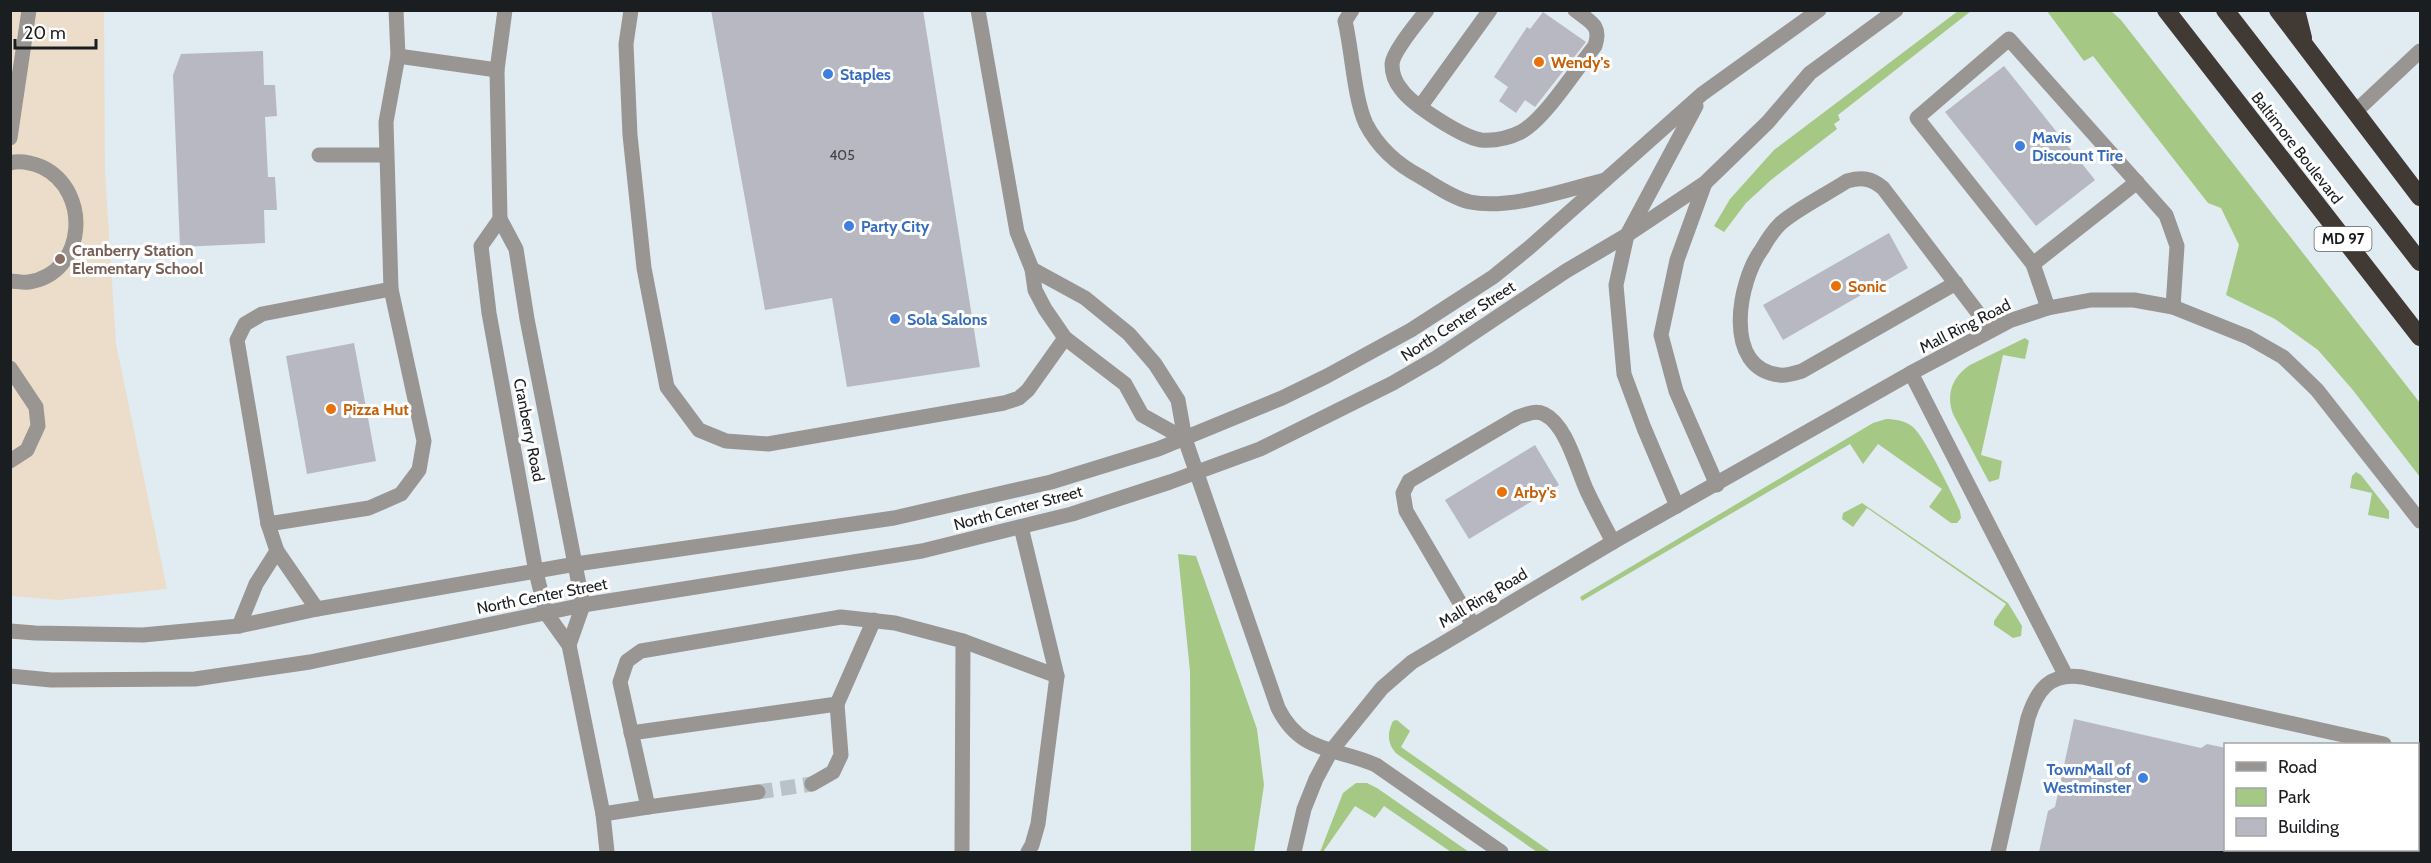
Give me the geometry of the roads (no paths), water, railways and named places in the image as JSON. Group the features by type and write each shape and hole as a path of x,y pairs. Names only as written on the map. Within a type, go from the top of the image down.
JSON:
{"highway":[{"name":"Baltimore Boulevard","path":"2166,10 2421,338"},
{"path":"2225,10 2421,262"},
{"path":"2278,10 2421,197"},
{"path":"2296,10 2304,43"}],"street":[{"path":"10,138 29,10"},
{"path":"268,524 369,508 401,494 419,470 424,441 391,289 386,122 398,56 396,10"},
{"name":"Cranberry Road","path":"505,10 496,70 500,219 516,249 527,319 583,605 569,645"},
{"path":"631,10 626,44 630,135 644,268 668,387 699,430 726,441 768,444 1004,403 1019,398 1028,390 1065,338"},
{"path":"978,10 1014,218 1020,244 1032,269 1035,290 1065,338 1125,384 1142,415 1185,439"},
{"path":"1427,10 1392,62 1394,77 1402,91 1420,107 1460,132 1479,140 1500,140 1521,132 1536,120 1594,46 1598,36 1596,26 1575,10"},
{"path":"1420,107 1490,10"},
{"name":"North Center Street","path":"10,631 143,635 238,626 317,609 576,564 894,518 1051,482 1185,439 1327,376 1411,330 1493,277 1608,179 1702,94 1819,10"},
{"name":"North Center Street","path":"10,676 51,680 195,679 310,662 583,605 922,551 1072,514 1197,472 1260,449 1393,383 1436,358 1566,271 1627,236 1705,183 1768,122 1810,72 1896,10"},
{"path":"1348,16 1355,82 1366,123 1391,157 1407,170 1470,202 1508,203 1608,179"},
{"path":"2048,308 2033,264 1917,118 2009,39 2166,215 2177,246 2173,307"},
{"path":"2355,112 2421,51"},
{"path":"398,56 496,70"},
{"path":"1677,506 1624,374 1616,285 1627,236 1702,94"},
{"path":"319,154 386,155"},
{"path":"10,163 34,164 50,171 62,182 71,196 76,233 68,255 53,272 29,282 10,281"},
{"path":"1956,283 1802,371 1782,376 1766,372 1753,360 1744,345 1740,331 1740,307 1746,282 1760,251 1781,223 1847,181 1867,178 1876,182 1883,189 1956,283 1991,330"},
{"path":"2033,264 2137,182"},
{"path":"1705,183 1677,260 1661,335 1676,392 1717,485"},
{"name":"Cranberry Road","path":"500,219 481,246 489,313 536,572 546,613 569,645 603,814 607,852"},
{"path":"1032,269 1085,298 1129,334 1155,364 1178,400 1185,439 1278,708 1286,725 1299,737 1331,751 1356,756 1376,765 1501,852"},
{"path":"317,609 277,551 268,524 237,340 245,324 262,314 391,289"},
{"name":"Mall Ring Road","path":"1293,852 1304,809 1331,751 1355,719 1396,674 1473,624 1613,542 1911,373 2009,321 2048,308 2091,300 2112,299 2173,307 2211,320 2248,337 2283,357 2317,390 2421,521"},
{"path":"10,461 27,450 38,426 36,407 11,369"},
{"path":"1911,373 2066,676"},
{"path":"1473,624 1406,511 1402,493 1409,482 1518,417 1537,411 1547,415 1556,423 1568,444 1587,492 1613,542"},
{"path":"1021,527 1057,676 1038,824 1028,852"},
{"path":"238,626 256,584 277,551"},
{"path":"648,807 620,682 627,661 641,651 841,617 895,623 963,641 1057,676"},
{"path":"812,784 833,772 841,755 837,704 874,620"},
{"path":"962,852 963,641"},
{"path":"1998,852 2034,700 2044,685 2066,676 2094,680 2379,743"},
{"path":"631,733 837,704"},
{"path":"603,814 758,792"}],"tunnel":[{"path":"758,792 812,784"}],"place":[{"name":"Wendy's","path":"1539,62"},
{"name":"Staples","path":"828,74"},
{"name":"Mavis Discount Tire","path":"2020,146"},
{"name":"Party City","path":"849,226"},
{"name":"Cranberry Station Elementary School","path":"60,259"},
{"name":"Sonic","path":"1836,286"},
{"name":"Sola Salons","path":"895,319"},
{"name":"Pizza Hut","path":"331,409"},
{"name":"Arby's","path":"1502,492"},
{"name":"TownMall of Westminster","path":"2143,778"}]}
